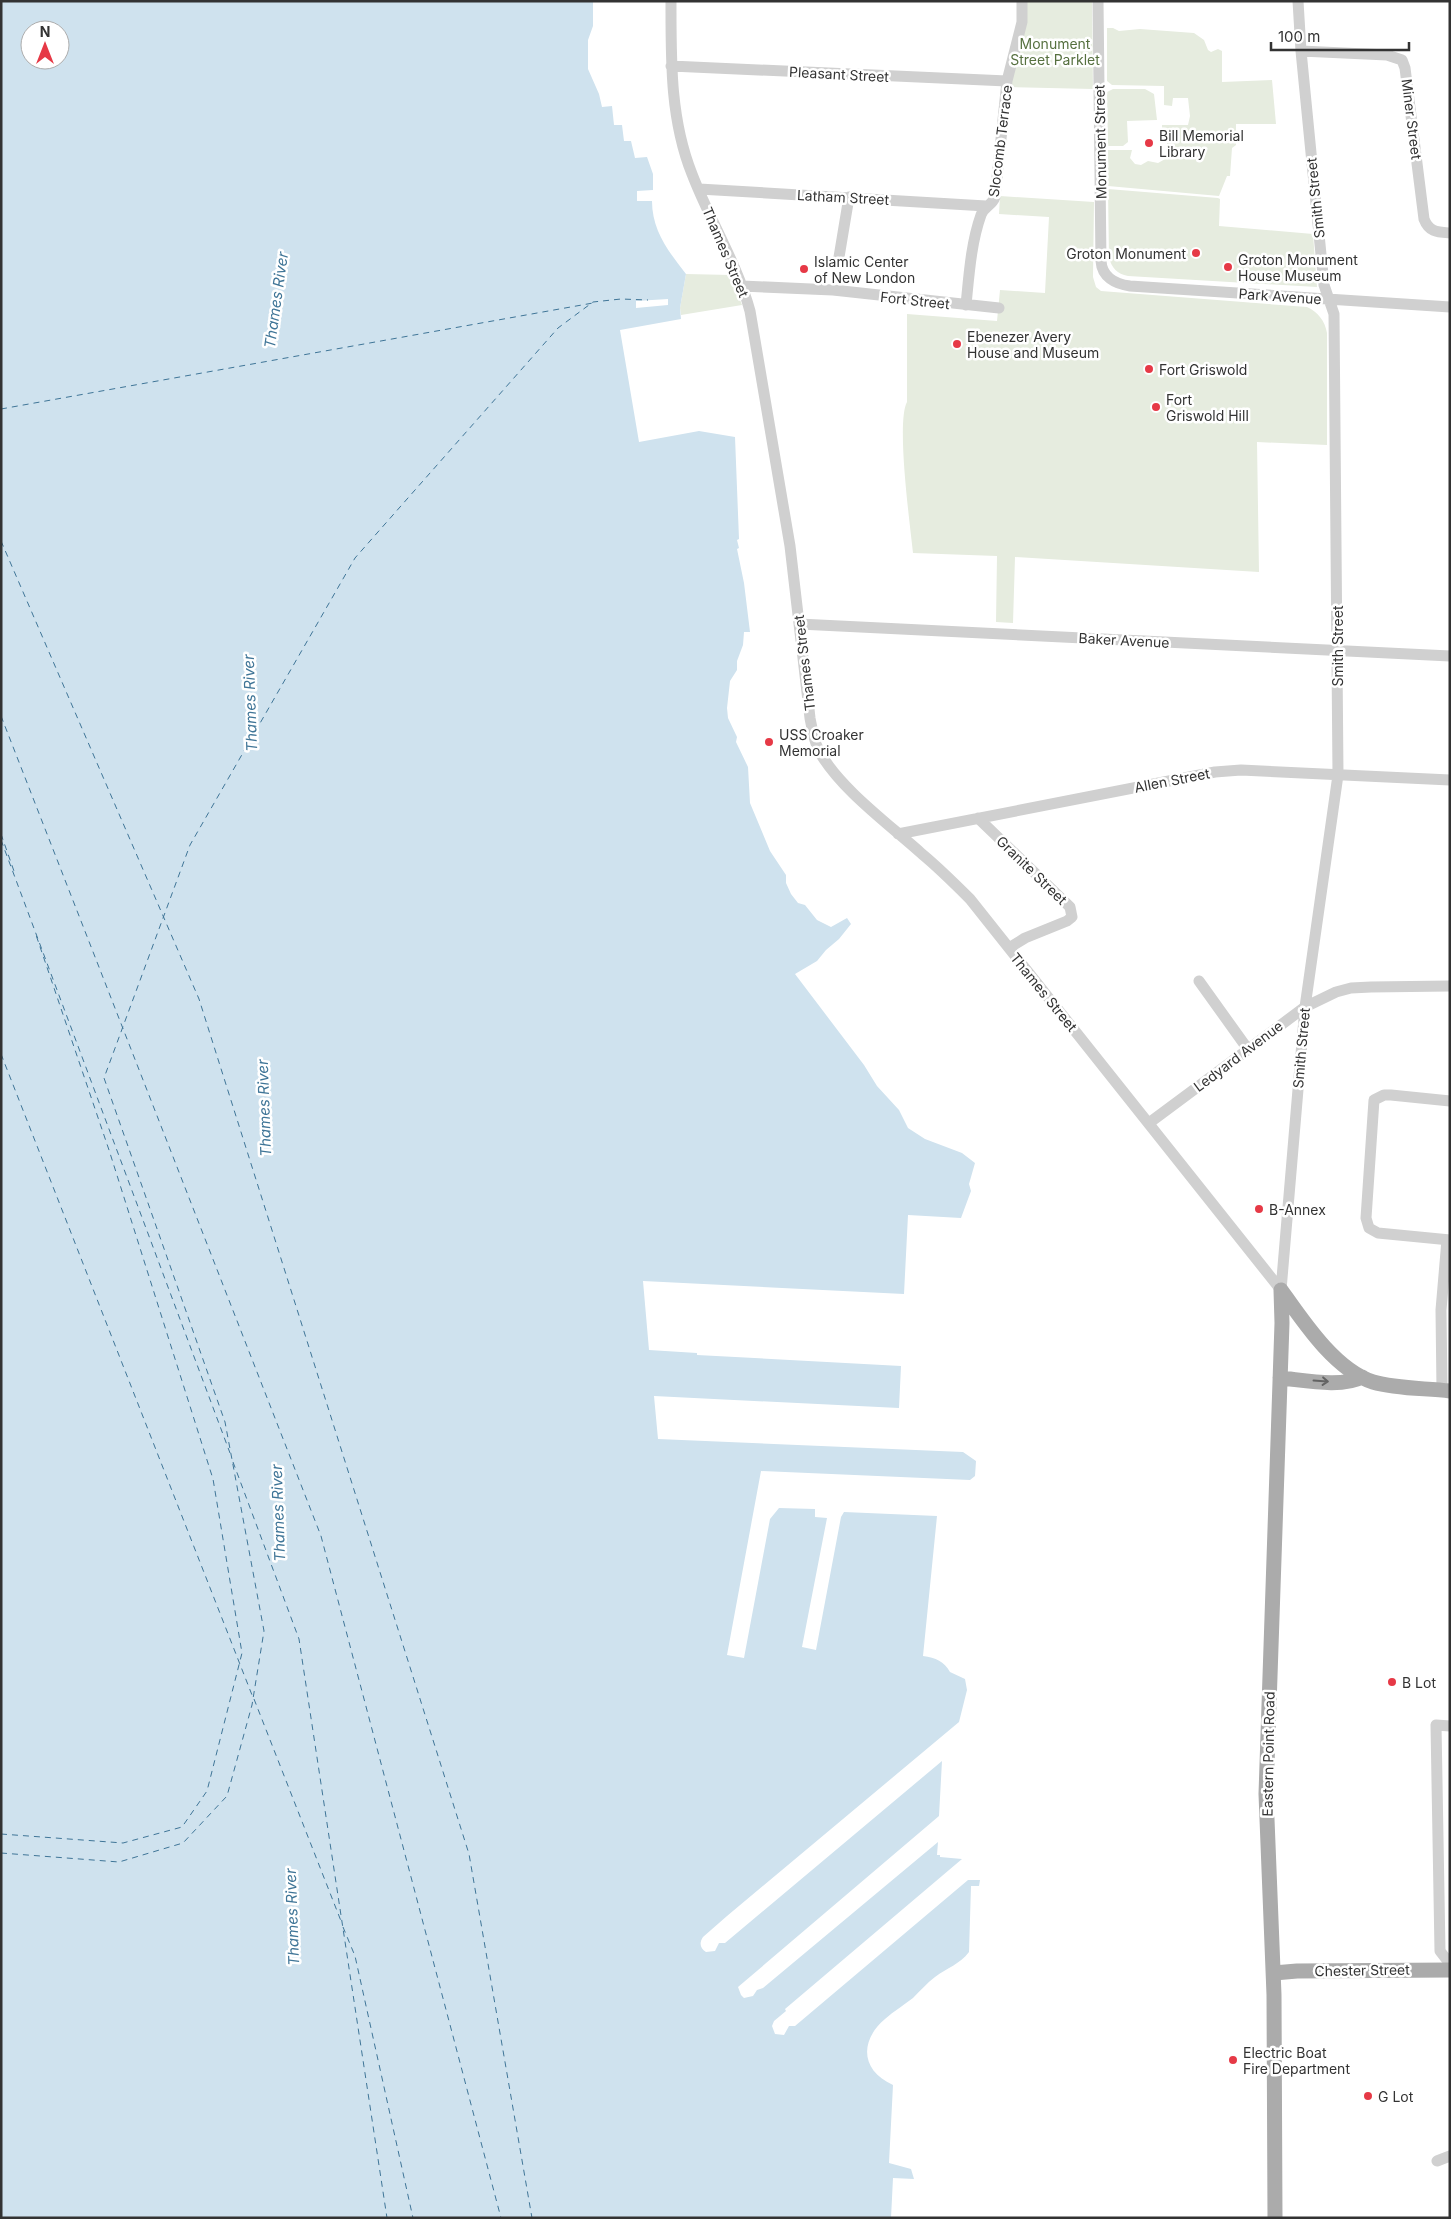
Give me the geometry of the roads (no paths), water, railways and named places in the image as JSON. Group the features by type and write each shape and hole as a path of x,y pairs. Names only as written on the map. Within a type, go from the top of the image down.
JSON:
{"main road":[{"path":"1281,1290 1334,1356 1362,1377 1389,1385 1446,1390"},
{"name":"Eastern Point Road","path":"1275,2218 1274,1973 1266,1794 1280,1378 1281,1290"},
{"path":"1280,1378 1351,1382 1362,1377"},
{"name":"Chester Street","path":"1274,1973 1296,1971 1450,1970"}],"street":[{"name":"Thames Street","path":"671,1 672,66 679,128 684,151 742,286 750,311 790,546 810,718 816,744 832,770 898,834 945,874 970,899 1281,1290"},
{"name":"Slocomb Terrace","path":"966,305 968,276 979,220 986,206 993,204 995,196 1007,81 1022,22 1022,1"},
{"name":"Monument Street","path":"1098,1 1101,261 1103,269 1111,280"},
{"name":"Smith Street","path":"1281,1290 1305,1007 1338,775 1334,314 1324,285 1301,52 1298,1"},
{"name":"Miner Street","path":"1301,52 1387,56 1402,60 1405,68 1424,219 1427,226 1434,232 1450,233"},
{"name":"Pleasant Street","path":"672,66 1007,81"},
{"name":"Latham Street","path":"699,189 986,206"},
{"path":"839,257 849,197"},
{"name":"Park Avenue","path":"1111,280 1130,286 1450,307"},
{"name":"Fort Street","path":"742,286 827,290 999,308"},
{"name":"Baker Avenue","path":"799,624 1450,656"},
{"name":"Allen Street","path":"898,834 1215,772 1241,770 1450,780"},
{"name":"Granite Street","path":"978,818 1046,881 1070,907 1072,913 1072,917 1067,921 1025,938 1009,948"},
{"path":"1200,982 1247,1048"},
{"name":"Ledyard Avenue","path":"1149,1123 1247,1048 1305,1007 1336,992 1351,988 1450,986"},
{"path":"1446,1390 1441,1310 1448,1240 1378,1233 1369,1228 1366,1218 1374,1100 1384,1095 1391,1095 1450,1101"},
{"path":"1450,1726 1436,1725 1444,1843 1440,1951 1450,1964"},
{"path":"1437,2161 1450,2156"}],"water":[{"name":"Thames River","path":"1,1 593,1 593,26 588,40 588,69 599,94 602,107 612,106 614,125 622,125 624,141 631,141 635,158 647,157 653,174 653,190 637,191 637,201 652,201 658,231 686,274 680,308 681,319 620,330 639,442 699,431 735,437 739,539 737,540 739,548 737,549 744,583 750,632 744,632 743,645 737,661 737,670 730,681 727,708 728,718 737,737 736,742 748,767 750,803 770,851 786,875 786,883 791,894 798,903 805,905 817,920 831,927 847,918 851,924 817,961 795,974 864,1065 877,1086 899,1110 908,1128 925,1139 962,1153 975,1163 969,1184 971,1191 961,1218 908,1215 904,1294 643,1281 649,1350 697,1353 697,1355 901,1366 899,1408 654,1396 658,1439 963,1452 976,1461 975,1476 970,1480 761,1471 727,1655 744,1658 770,1519 779,1508 815,1509 815,1517 827,1518 802,1647 816,1650 841,1517 844,1512 937,1516 923,1656 939,1661 950,1672 965,1679 967,1690 959,1722 727,1916 703,1937 701,1943 701,1947 706,1952 715,1951 719,1943 725,1943 942,1761 939,1816 738,1987 744,1998 753,1996 757,1990 763,1988 938,1842 937,1855 940,1855 940,1857 962,1859 785,2009 786,2011 774,2021 772,2026 775,2034 784,2035 789,2026 795,2026 968,1880 980,1880 979,1886 971,1886 969,1952 957,1963 932,1979 913,1998 885,2019 871,2037 868,2046 867,2055 875,2072 882,2079 893,2085 889,2163 911,2169 914,2179 893,2178 891,2218 1,2218"}],"place":[{"name":"Bill Memorial Library","path":"1149,143"},
{"name":"Groton Monument","path":"1196,253"},
{"name":"Groton Monument House Museum","path":"1228,267"},
{"name":"Islamic Center of New London","path":"804,269"},
{"name":"Ebenezer Avery House and Museum","path":"957,344"},
{"name":"Fort Griswold","path":"1149,369"},
{"name":"Fort Griswold Hill","path":"1156,407"},
{"name":"USS Croaker Memorial","path":"769,742"},
{"name":"B-Annex","path":"1259,1209"},
{"name":"B Lot","path":"1392,1682"},
{"name":"Electric Boat Fire Department","path":"1233,2060"},
{"name":"G Lot","path":"1368,2096"}],"park label":[{"name":"Monument Street Parklet","path":"1055,52"}]}
